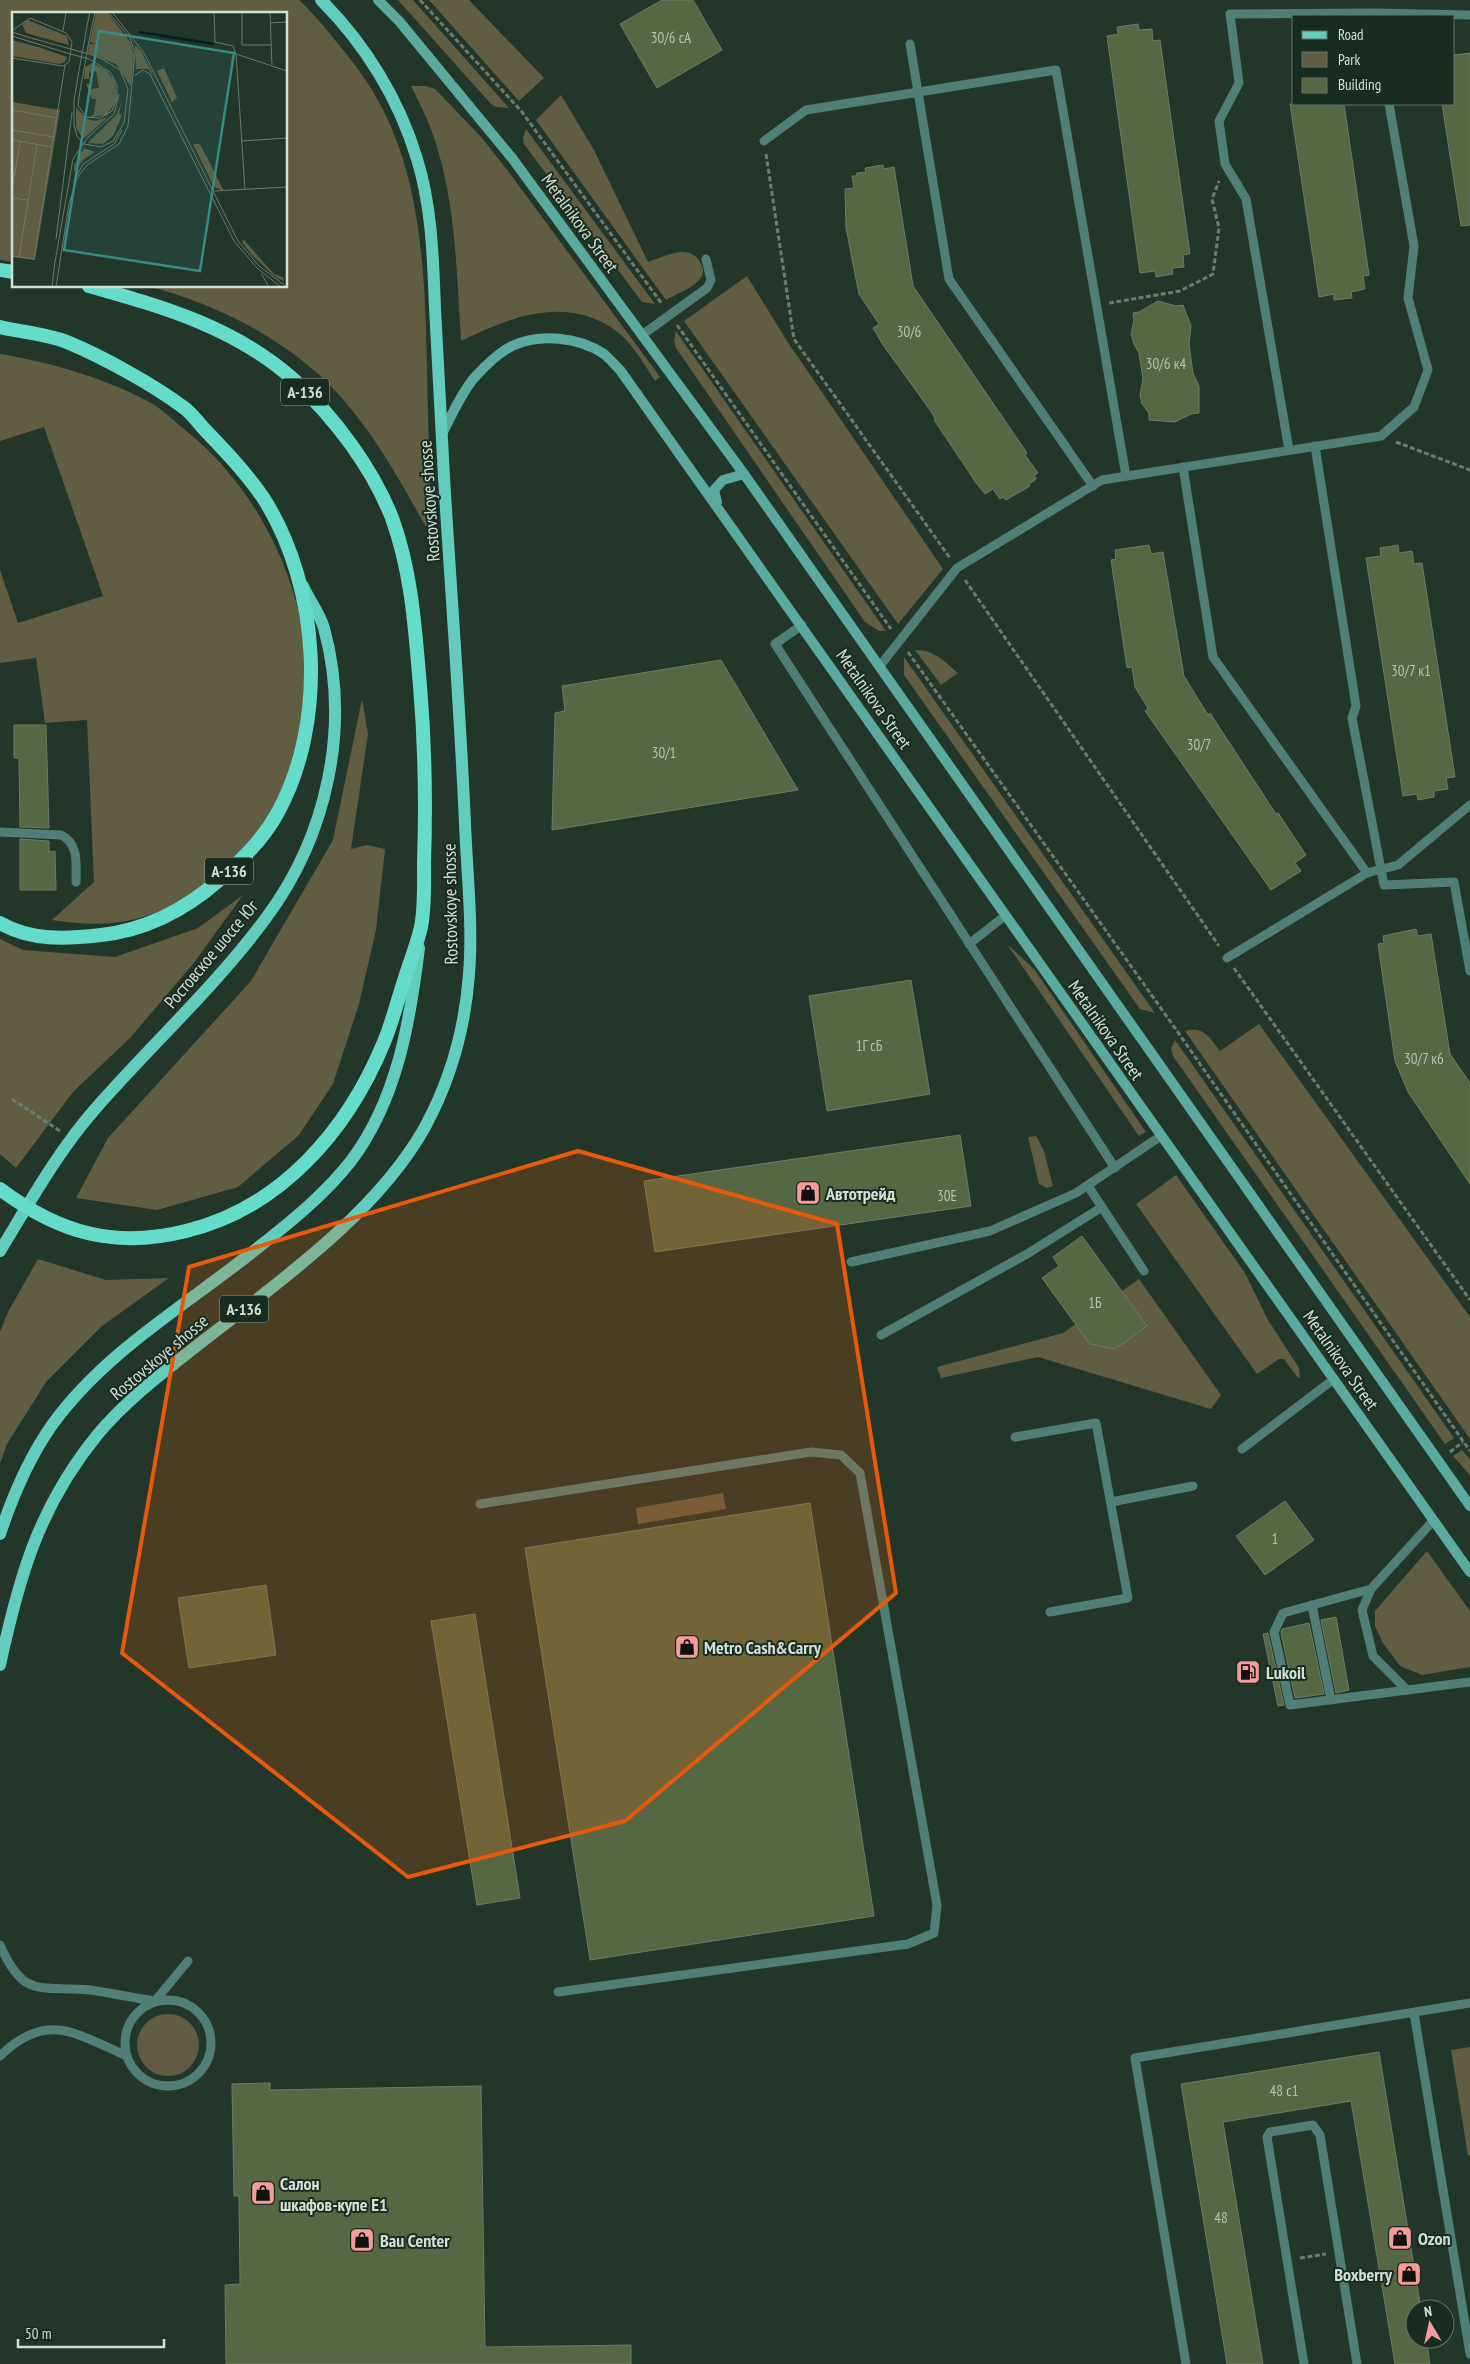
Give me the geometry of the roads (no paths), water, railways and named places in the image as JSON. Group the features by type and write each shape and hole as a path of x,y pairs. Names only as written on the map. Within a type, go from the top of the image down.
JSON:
{"highway":[{"name":"А-136","path":"0,1189 38,1214 70,1229 103,1237 138,1240 169,1236 215,1224 250,1207 312,1157 334,1130 363,1086 385,1041 421,926 425,834 425,740 413,605 406,562 394,525 372,480 350,444 315,401 293,379 259,353 204,322 173,310 96,288"},
{"name":"А-136","path":"0,327 65,342 125,372 184,408 234,461 264,500 283,538 298,578 310,645 312,677 306,736 295,773 276,815 244,859 195,900 174,913 144,926 112,934 67,938 27,934 0,924"}],"main road":[{"name":"Rostovskoye shosse","path":"0,1665 16,1591 44,1516 98,1434 138,1394 288,1274 362,1210 386,1184 424,1128 445,1084 456,1054 467,992 470,947 461,730 432,249 427,200 417,159 399,112 384,81 364,49 340,19 321,0"},
{"name":"Metalnikova Street","path":"378,0 399,21 512,158 744,474 1470,1506"},
{"name":"Metalnikova Street","path":"442,435 460,398 474,379 493,360 512,346 531,340 554,338 572,340 604,354 620,370 1470,1572"},
{"path":"717,506 714,490 718,485 723,480 744,474"},
{"name":"Ростовское шоссе Юг","path":"0,1251 70,1138 107,1095 227,966 266,917 288,884 305,850 325,790 333,759 336,732 334,696 324,626 298,578"},
{"name":"А-136","path":"0,1534 13,1495 32,1457 52,1425 79,1392 125,1349 301,1213 351,1160 374,1124 399,1061 416,976 421,926"}],"lane":[{"path":"1290,450 1246,199 1225,164 1219,121 1239,83 1230,14 1422,15"},
{"path":"1455,16 1470,16"},
{"path":"910,44 950,279 1093,486"},
{"path":"764,141 806,110 1056,70 1126,476"},
{"path":"879,668 957,568 1102,480 1381,436 1414,407 1428,370 1408,298 1414,246 1389,105"},
{"path":"642,335 707,288 711,280 706,259"},
{"path":"1315,446 1356,706 1352,718 1384,885 1454,882 1470,971"},
{"path":"1183,467 1213,657 1367,873"},
{"path":"802,625 775,644 1115,1168"},
{"path":"1227,958 1367,873 1398,866 1470,805"},
{"path":"0,832 61,835 66,837 75,851 76,882"},
{"path":"969,944 1006,915"},
{"path":"851,1262 990,1232 1088,1186 1161,1136"},
{"path":"1088,1186 1144,1271"},
{"path":"881,1335 1027,1254 1102,1207"},
{"path":"1242,1449 1334,1379"},
{"path":"1015,1437 1096,1424 1128,1598 1050,1612"},
{"path":"480,1504 811,1452 842,1455 860,1473 937,1905 934,1933 908,1944 558,1992"},
{"path":"1111,1502 1193,1486"},
{"path":"1407,1690 1372,1656 1362,1610 1371,1588 1434,1521"},
{"path":"1371,1588 1283,1613 1274,1632 1290,1705 1470,1682"},
{"path":"1312,1605 1331,1700"},
{"path":"0,1945 17,1976 41,1989 89,1990 155,2002 177,2000 188,2004 205,2019 212,2041 210,2053 206,2064 198,2074 188,2081 176,2085 163,2086 141,2076 132,2067 127,2056 125,2043 127,2029 133,2017 143,2008 155,2002 188,1961"},
{"path":"1186,2364 1135,2058 1470,2003"},
{"path":"1414,2013 1470,2354"},
{"path":"0,2056 13,2044 35,2031 54,2028 72,2032 127,2056"},
{"path":"1304,2364 1267,2137 1270,2132 1313,2125 1320,2135 1357,2364"}],"place":[{"name":"Автотрейд","path":"808,1193"},
{"name":"Metro Cash&Carry","path":"687,1647"},
{"name":"Lukoil","path":"1248,1672"},
{"name":"Салон шкафов-купе Е1","path":"263,2193"},
{"name":"Ozon","path":"1400,2238"},
{"name":"Bau Center","path":"362,2240"},
{"name":"Boxberry","path":"1409,2274"}]}
